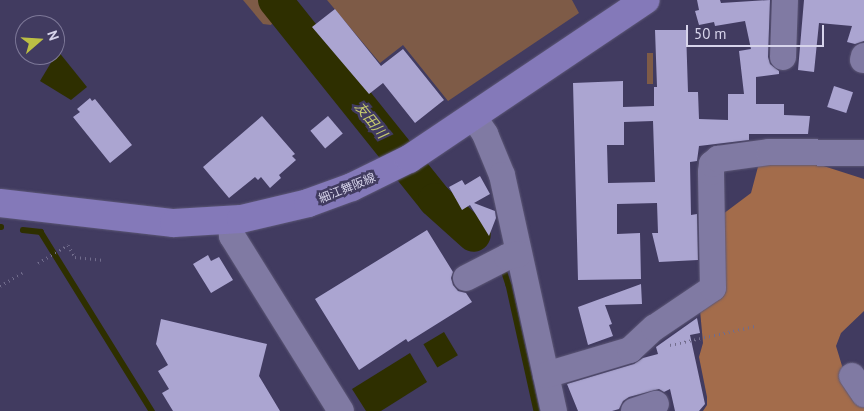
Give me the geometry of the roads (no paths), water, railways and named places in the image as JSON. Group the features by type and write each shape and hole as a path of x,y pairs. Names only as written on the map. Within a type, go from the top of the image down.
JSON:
{"main road":[{"name":"細江舞阪線","path":"0,203 152,222 196,223 263,215 308,203 352,187 404,162 646,0"}],"street":[{"path":"783,57 785,0"},
{"path":"473,116 485,134 502,175 506,259 546,376 554,411"},
{"path":"546,376 630,350 654,328 713,288 711,172 712,164 718,158 769,152 864,153"},
{"path":"230,220 232,236 340,411"},
{"path":"466,278 506,259"}],"waterway":[{"name":"友田川","path":"275,0 435,200 474,235"},
{"path":"23,230 41,232 152,411"},
{"name":"友田川","path":"503,267 509,285 537,411"}]}
